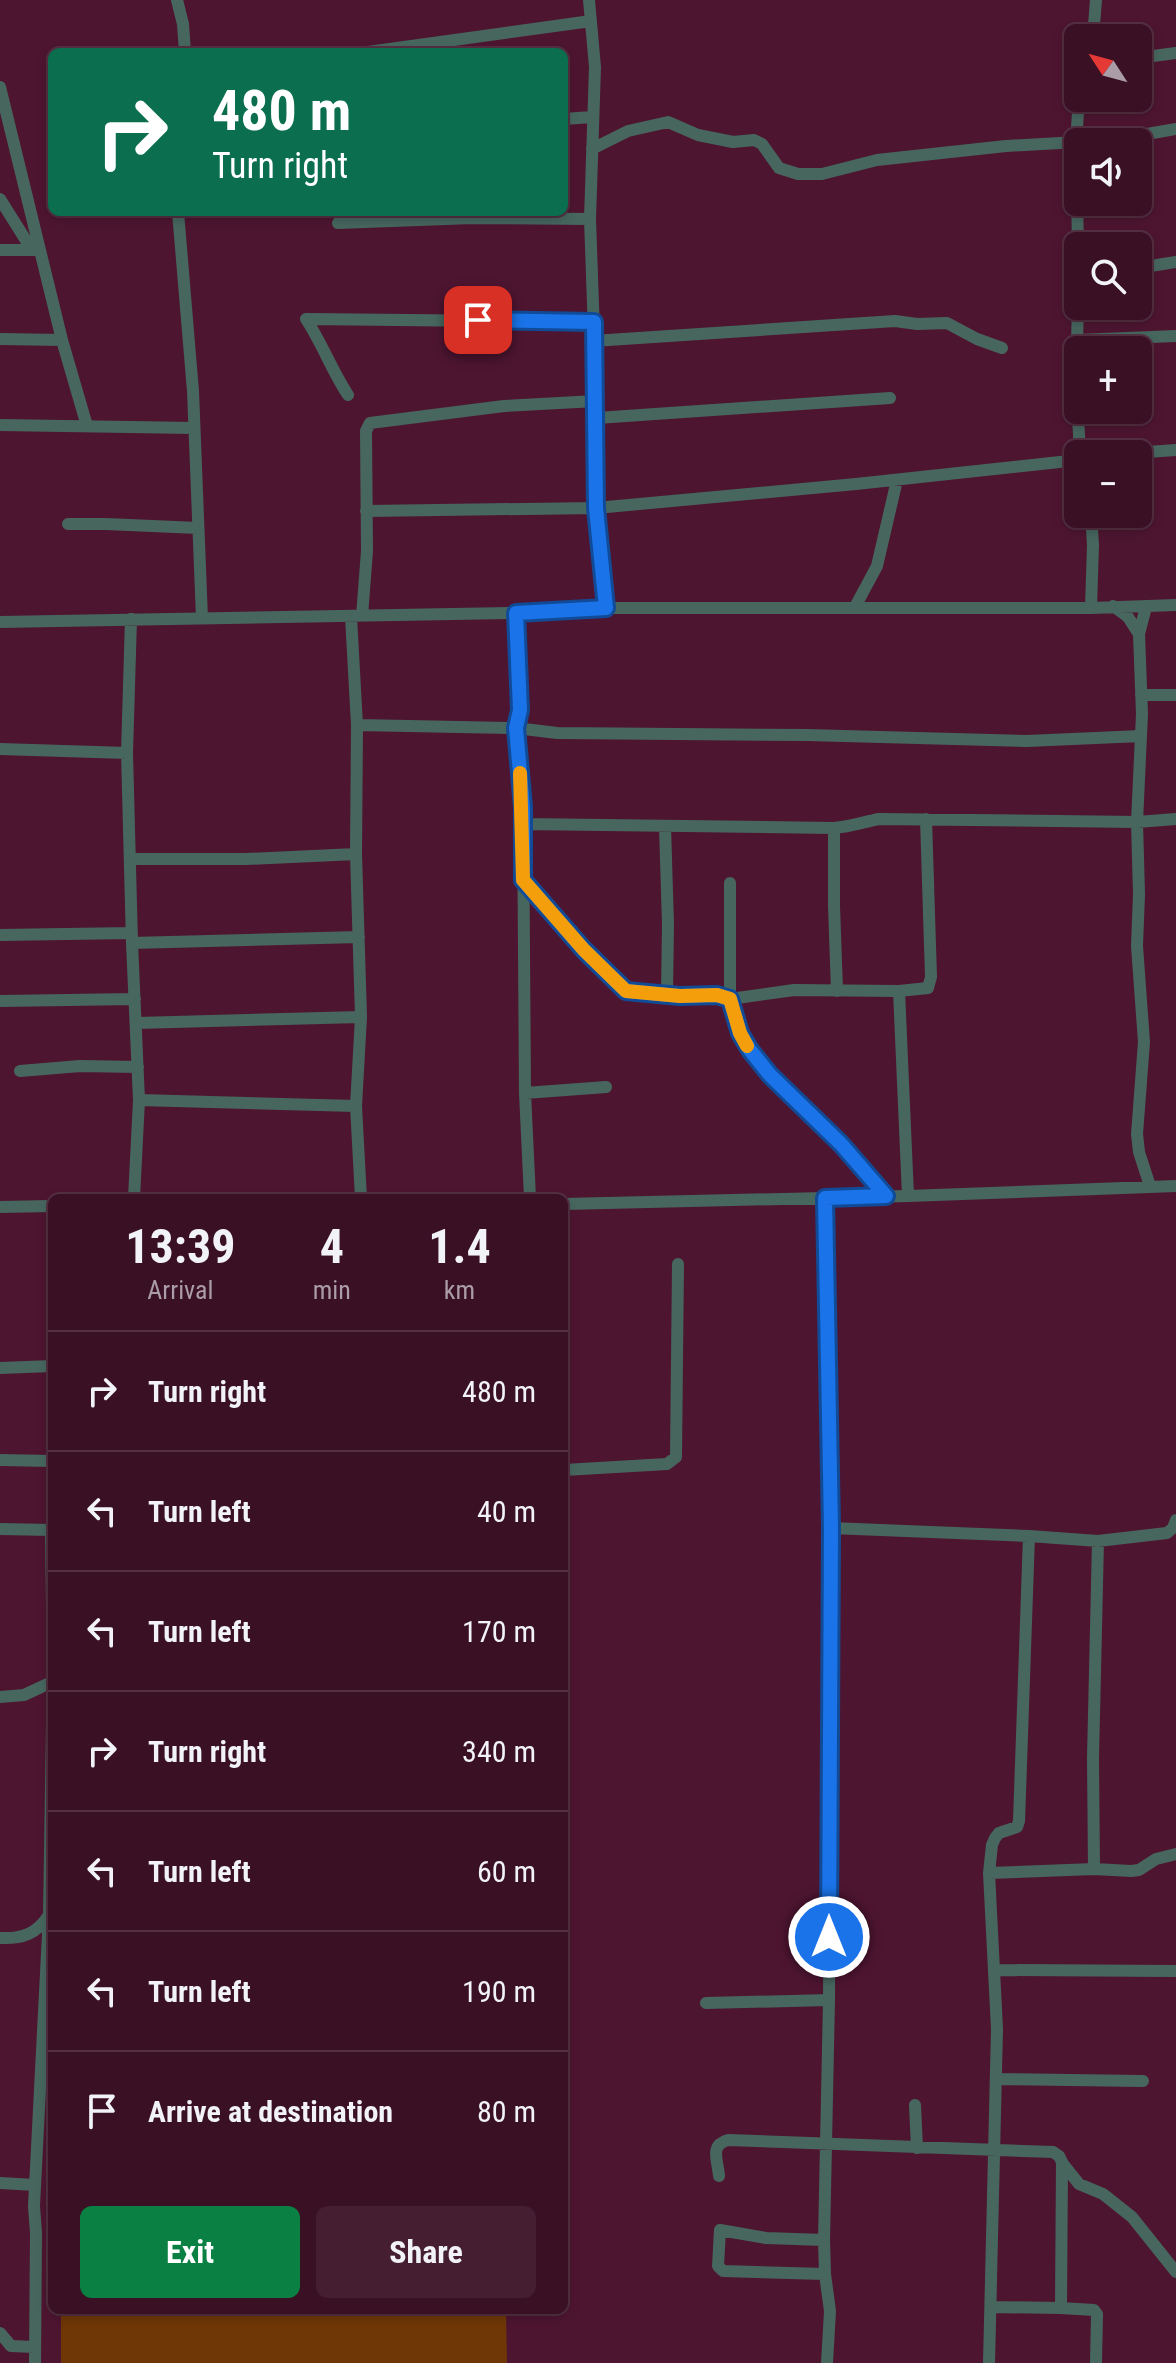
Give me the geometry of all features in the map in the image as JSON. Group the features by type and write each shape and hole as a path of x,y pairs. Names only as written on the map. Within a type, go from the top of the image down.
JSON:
{"street":[{"path":"177,0 185,48"},
{"path":"589,0 595,67 590,219 597,418 596,508 606,608"},
{"path":"1094,24 1096,0"},
{"path":"397,48 591,21"},
{"path":"1152,56 1176,53"},
{"path":"0,87 36,250 87,426"},
{"path":"568,119 592,117"},
{"path":"592,149 628,131 668,122 698,135 733,142 754,140 762,144 779,168 798,174 822,174 877,160 1064,143"},
{"path":"1152,133 1176,129"},
{"path":"0,199 36,250"},
{"path":"178,216 193,391 202,618"},
{"path":"338,223 472,218 590,219"},
{"path":"0,250 36,250"},
{"path":"1152,266 1176,262"},
{"path":"348,395 337,379 319,337 306,319 594,322"},
{"path":"593,341 895,321 947,323 1002,348"},
{"path":"1152,337 1176,336"},
{"path":"0,339 62,340"},
{"path":"597,418 890,398"},
{"path":"361,1194 356,1106 361,1017 356,854 356,616 367,551 366,431 371,422 504,406 596,401"},
{"path":"0,425 194,428"},
{"path":"1152,452 1176,450"},
{"path":"366,511 596,508 1064,462"},
{"path":"855,607 877,566 897,480"},
{"path":"68,524 198,528"},
{"path":"1091,608 1092,528"},
{"path":"0,622 516,613 606,608 1091,608 1176,605"},
{"path":"1113,606 1128,617 1139,634"},
{"path":"1146,607 1139,634 1141,736 1137,946 1144,1042 1137,1134 1139,1152 1150,1186"},
{"path":"516,613 520,710 516,728 523,824 525,1093 530,1194"},
{"path":"131,619 127,753 139,1100 134,1194"},
{"path":"1141,695 1176,695"},
{"path":"357,725 516,728 557,733 1027,741 1141,736"},
{"path":"0,749 127,753"},
{"path":"523,824 834,828 879,819 1137,822 1176,819"},
{"path":"523,880 621,988 635,994 717,995 730,999 794,990 925,989 931,983 926,819"},
{"path":"665,826 667,994"},
{"path":"834,828 837,991"},
{"path":"130,859 246,859 356,854"},
{"path":"730,883 730,999 740,1033 770,1075 841,1144 886,1196"},
{"path":"0,935 359,937"},
{"path":"899,991 908,1196"},
{"path":"0,1001 135,999"},
{"path":"137,1023 361,1017"},
{"path":"20,1071 80,1066 138,1067"},
{"path":"525,1093 606,1087"},
{"path":"139,1100 356,1106"},
{"path":"568,1204 1176,1186"},
{"path":"825,1198 831,1528 829,2000 824,2240 830,2311 827,2363"},
{"path":"0,1207 48,1206"},
{"path":"568,1470 667,1464 676,1457 678,1264"},
{"path":"0,1368 48,1366"},
{"path":"0,1460 48,1461"},
{"path":"831,1528 1098,1541 1167,1533 1176,1520"},
{"path":"0,1529 48,1530"},
{"path":"989,2363 997,2029 989,1873 995,1838 999,1833 1017,1827 1021,1810 1019,1795 1029,1536"},
{"path":"1094,1869 1098,1541"},
{"path":"0,1697 24,1695 48,1684"},
{"path":"989,1873 1139,1870 1156,1859 1176,1854"},
{"path":"0,1938 26,1937 44,1924 48,1917"},
{"path":"35,2363 35,2185 48,1934"},
{"path":"994,1970 1176,1971"},
{"path":"706,2003 829,2000"},
{"path":"996,2079 1143,2081"},
{"path":"915,2105 917,2148"},
{"path":"719,2176 716,2149 723,2142 1053,2152 1079,2184 1103,2194 1132,2217 1176,2272"},
{"path":"1061,2308 1062,2162"},
{"path":"0,2183 35,2185"},
{"path":"824,2240 766,2238 720,2230 718,2266 723,2271 825,2274"},
{"path":"991,2307 1096,2312 1096,2363"},
{"path":"0,2333 11,2346 34,2347"}],"shaded area":[{"path":"61,2314 506,2314 507,2363 61,2363"}],"slow traffic":[{"path":"520,773 523,880 621,988 635,994 717,995 730,999 747,1046"}],"route":[{"path":"478,320 594,322 596,508 606,608 516,613 520,710 516,728 523,807 523,880 584,950 626,991 680,996 717,995 730,999 740,1033 750,1050 770,1075 841,1144 886,1196 825,1198 831,1528 829,1937"}]}
